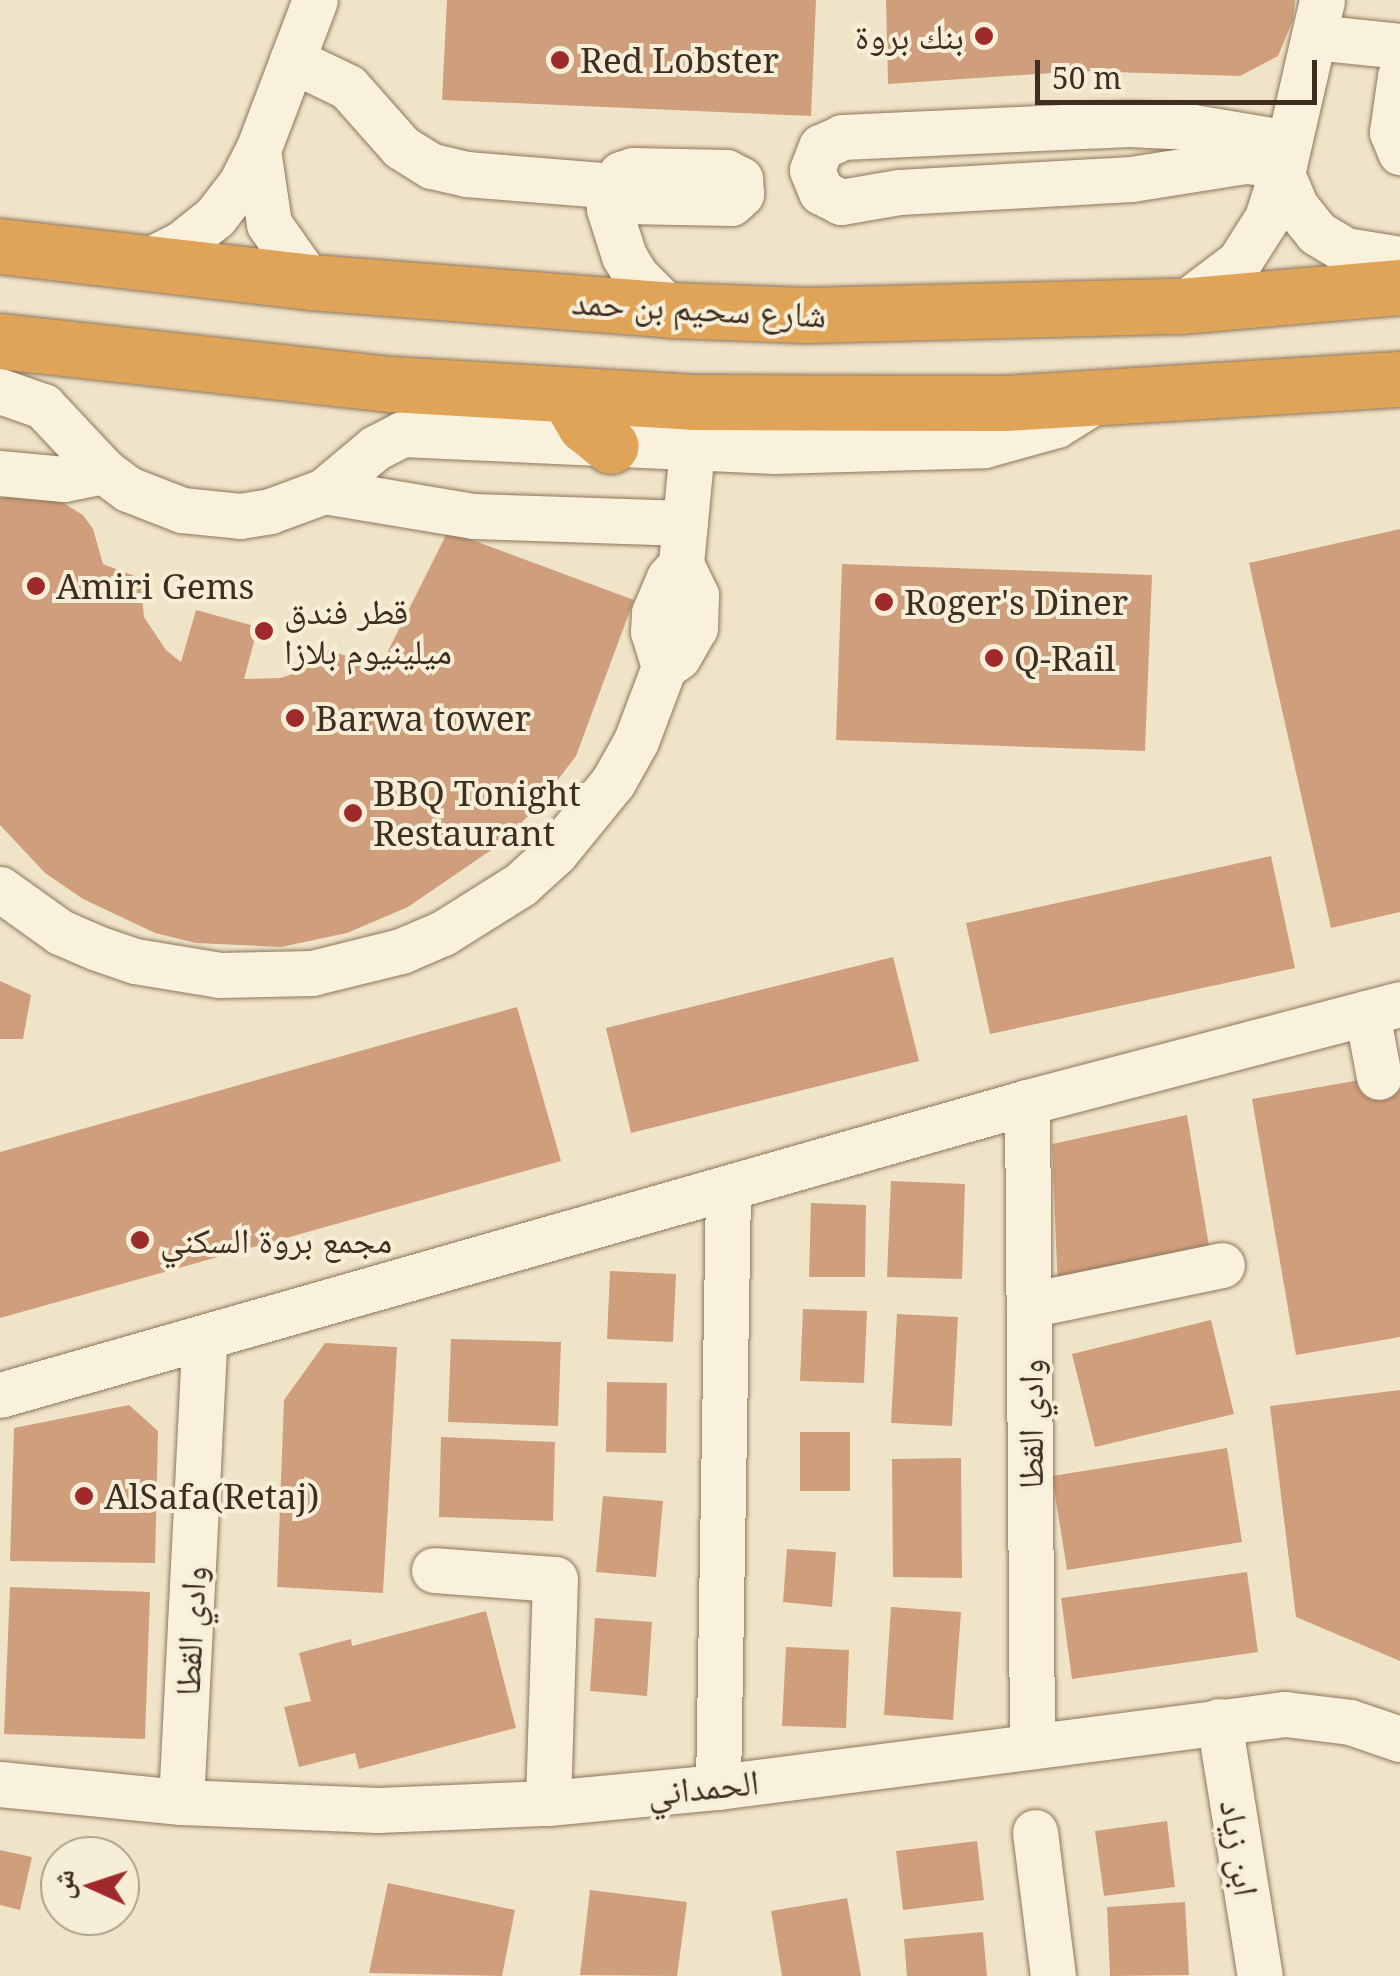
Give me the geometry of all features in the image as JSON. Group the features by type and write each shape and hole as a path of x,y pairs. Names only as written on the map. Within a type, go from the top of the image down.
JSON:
{"highway":[{"name":"شارع سحيم بن حمد","path":"0,246 310,282 670,310 826,314 1181,306 1400,287"},
{"path":"0,341 372,382 568,396 853,406 1098,398 1400,378"},
{"path":"568,396 586,424 610,446"}],"street":[{"path":"143,263 181,244 214,216 258,150 315,0"},
{"path":"1181,306 1250,249 1267,218 1285,161 1318,19 1400,46"},
{"path":"292,60 348,87 401,147 432,166 466,174 611,186 615,233 624,256 636,276 670,310"},
{"path":"1400,76 1392,132 1400,152"},
{"path":"1128,124 1193,127 1285,161 1234,162 1149,178 900,192 841,202 821,192 812,170 820,147 842,137 1128,124"},
{"path":"258,150 259,184 268,224 310,282"},
{"path":"1285,161 1296,207 1316,233 1345,250 1400,258"},
{"path":"0,390 43,406 104,472 154,502 212,515 270,512 324,491 375,448 402,434 610,446 836,451 984,446 1056,426 1098,398"},
{"path":"0,889 60,932 135,961 174,970 235,976 312,973 401,951 483,910 555,853 613,782 636,742 664,667 653,632 654,613 683,544 692,448"},
{"path":"0,473 64,478 104,472"},
{"path":"324,491 683,544"},
{"path":"0,1395 204,1340 1027,1102 1383,1009 1378,1077"},
{"name":"وادي القطا","path":"1027,1102 1032,1745"},
{"path":"718,1787 728,1190"},
{"path":"1029,1304 1222,1265"},
{"name":"وادي القطا","path":"182,1802 204,1340"},
{"path":"434,1570 555,1579 548,1803"},
{"name":"الحمداني","path":"0,1784 182,1802 378,1810 548,1803 718,1787 1284,1714 1350,1722 1400,1739"},
{"name":"ابن زياد","path":"1219,1721 1260,1976"},
{"path":"1035,1832 1052,1976"}],"building":[{"path":"447,0 816,0 811,116 442,100"},
{"path":"886,0 1295,0 1293,20 1278,56 1240,76 1081,71 888,84"},
{"name":"Barwa tower","path":"17,493 52,496 83,515 93,529 103,564 140,578 144,617 166,650 181,662 196,610 258,627 244,679 281,678 298,672 328,650 380,667 448,531 634,600 576,756 537,807 500,844 408,907 347,933 281,947 196,943 155,933 83,899 45,873 0,825 0,498"},
{"path":"1400,529 1400,912 1331,928 1249,563"},
{"name":"Q-Rail","path":"842,564 1152,575 1145,751 836,740"},
{"path":"1271,856 1295,968 990,1034 966,923"},
{"path":"893,957 919,1061 631,1133 606,1028"},
{"path":"0,981 31,995 23,1039 0,1039"},
{"name":"مجمع بروة السكني","path":"517,1007 561,1161 0,1318 0,1152"},
{"path":"1400,1073 1400,1337 1296,1355 1252,1099"},
{"path":"1187,1115 1211,1258 1058,1290 1052,1144"},
{"path":"891,1181 965,1184 962,1279 887,1277"},
{"path":"811,1203 866,1205 865,1277 809,1277"},
{"path":"610,1271 676,1274 673,1342 607,1339"},
{"path":"803,1309 867,1311 864,1383 800,1381"},
{"path":"897,1314 958,1317 952,1426 891,1423"},
{"path":"1211,1320 1234,1414 1095,1447 1072,1354"},
{"path":"451,1339 561,1342 558,1426 448,1422"},
{"path":"325,1343 397,1347 383,1593 277,1587 284,1400"},
{"path":"607,1382 667,1383 666,1453 606,1452"},
{"path":"1400,1390 1400,1661 1296,1617 1270,1406"},
{"name":"AlSafa(Retaj)","path":"129,1405 158,1431 155,1563 10,1561 14,1428"},
{"path":"800,1432 850,1432 850,1491 800,1491"},
{"path":"441,1437 555,1442 553,1521 439,1517"},
{"path":"1227,1448 1242,1542 1067,1570 1052,1476"},
{"path":"961,1458 962,1578 893,1577 892,1459"},
{"path":"603,1496 663,1501 656,1577 596,1572"},
{"path":"787,1549 836,1552 832,1607 783,1602"},
{"path":"1247,1572 1258,1652 1072,1679 1061,1598"},
{"path":"10,1587 150,1592 145,1739 4,1734"},
{"path":"891,1607 961,1612 953,1720 884,1715"},
{"path":"486,1611 516,1728 359,1769 355,1753 299,1767 284,1707 311,1701 299,1653 351,1639 352,1646"},
{"path":"595,1618 652,1622 647,1696 590,1691"},
{"path":"786,1647 849,1650 846,1728 782,1726"},
{"path":"1167,1821 1175,1887 1104,1896 1095,1831"},
{"path":"977,1841 984,1900 903,1910 896,1851"},
{"path":"0,1850 32,1857 20,1910 0,1905"},
{"path":"388,1883 515,1910 502,1976 369,1973"},
{"path":"590,1890 687,1902 677,1976 580,1975"},
{"path":"847,1898 861,1976 782,1976 771,1911"},
{"path":"1185,1902 1189,1975 1110,1976 1107,1907"},
{"path":"983,1932 987,1976 907,1976 904,1939"}],"place":[{"name":"بنك بروة","path":"984,36"},
{"name":"Red Lobster","path":"560,60"},
{"name":"Amiri Gems","path":"36,586"},
{"name":"Roger's Diner","path":"884,602"},
{"name":"قطر فندق ميلينيوم بلازا","path":"264,631"},
{"name":"Q-Rail","path":"994,658"},
{"name":"Barwa tower","path":"295,718"},
{"name":"BBQ Tonight Restaurant","path":"353,813"},
{"name":"مجمع بروة السكني","path":"140,1240"},
{"name":"AlSafa(Retaj)","path":"84,1496"}]}
